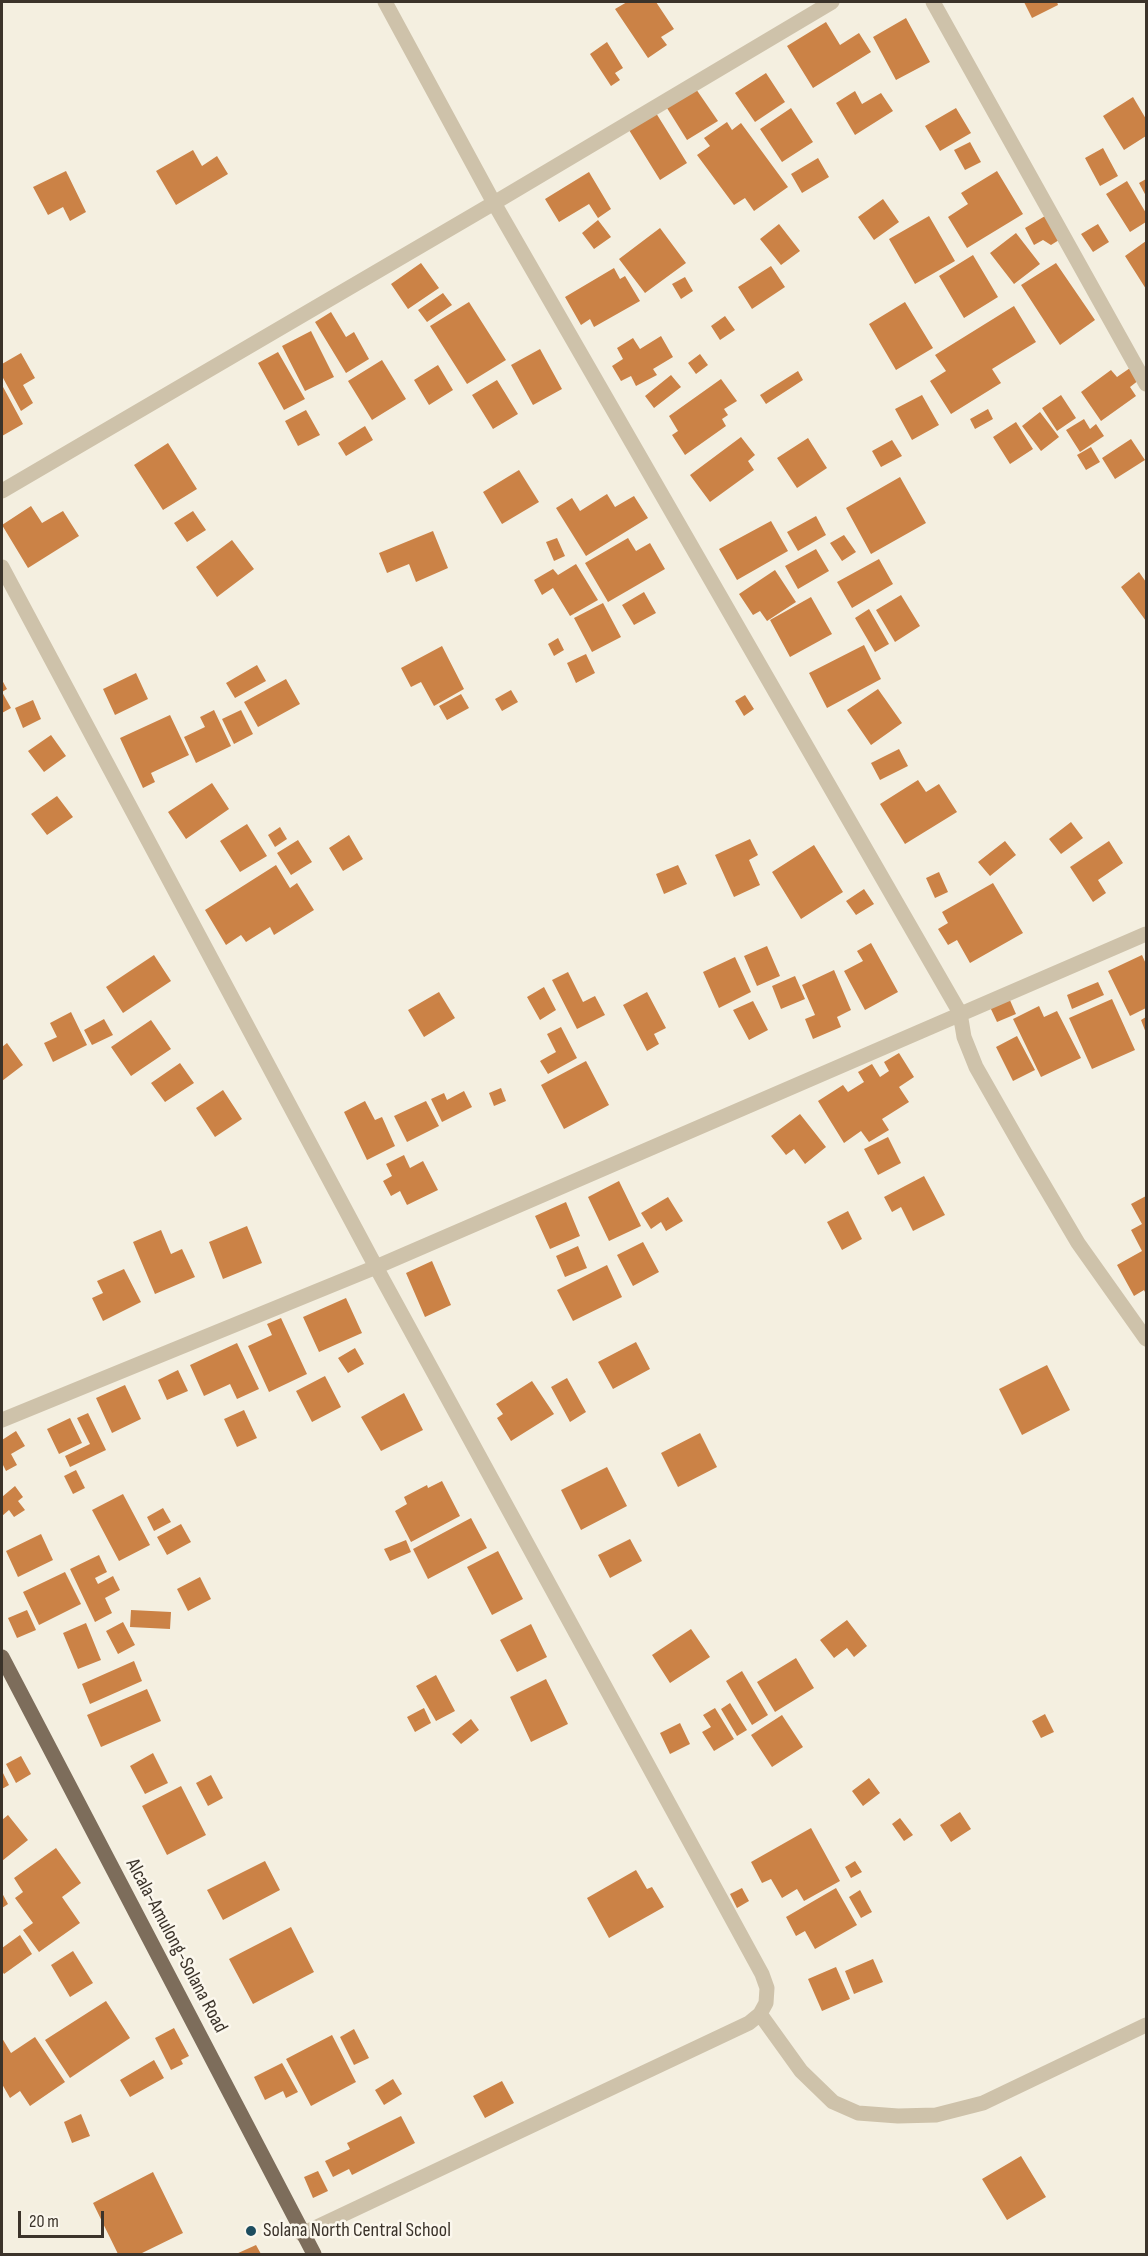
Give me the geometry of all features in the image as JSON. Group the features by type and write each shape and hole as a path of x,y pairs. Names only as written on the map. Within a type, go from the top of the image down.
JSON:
{"main road":[{"name":"Alcala-Amulong-Solana Road","path":"2,1657 314,2254"}],"street":[{"path":"386,2 494,203 960,1013 964,1037 976,1067 1078,1243 1146,1339"},
{"path":"2,491 832,2"},
{"path":"933,2 1146,384"},
{"path":"2,567 376,1267 762,1974 767,1988 766,2003 760,2014 749,2023 302,2234"},
{"path":"2,1420 376,1267 1146,934"},
{"path":"760,2014 801,2071 833,2102 858,2113 898,2116 936,2115 984,2103 1146,2025"}],"building":[{"path":"627,2 656,2 674,29 661,37 667,45 648,58 615,9"},
{"path":"1024,2 1057,2 1058,5 1032,18"},
{"path":"906,18 930,62 896,80 873,37"},
{"path":"826,22 840,45 859,33 871,52 813,88 787,46"},
{"path":"607,42 623,68 615,73 620,80 611,86 590,54"},
{"path":"766,73 785,102 755,122 735,93"},
{"path":"696,89 718,121 687,140 667,108"},
{"path":"855,91 862,104 881,93 893,111 855,135 836,103"},
{"path":"1133,97 1146,119 1146,136 1124,150 1103,116"},
{"path":"791,108 813,142 782,162 760,129"},
{"path":"956,108 971,133 940,151 925,126"},
{"path":"656,113 687,163 660,180 629,130"},
{"path":"727,122 732,130 741,123 788,187 754,211 745,198 734,205 697,155 710,146 704,138"},
{"path":"970,142 981,162 965,170 954,150"},
{"path":"1103,148 1118,176 1100,186 1085,158"},
{"path":"193,150 202,166 217,156 228,174 176,205 156,171"},
{"path":"818,158 829,177 802,193 791,174"},
{"path":"66,171 86,212 70,221 63,207 48,215 33,187"},
{"path":"997,171 1023,214 967,248 948,217 968,204 961,193"},
{"path":"589,172 611,209 598,218 589,204 559,222 545,199"},
{"path":"1146,179 1146,196 1139,183"},
{"path":"1127,181 1146,213 1146,222 1130,232 1106,194"},
{"path":"883,199 899,222 874,240 858,217"},
{"path":"929,216 955,261 915,284 889,239"},
{"path":"1045,216 1059,240 1051,245 1043,240 1034,245 1025,228"},
{"path":"598,220 611,237 594,249 582,233"},
{"path":"779,224 800,251 781,265 760,239"},
{"path":"1098,224 1109,242 1093,252 1081,234"},
{"path":"660,228 686,263 645,293 619,259"},
{"path":"1016,233 1040,264 1014,284 990,253"},
{"path":"1146,241 1146,289 1125,256"},
{"path":"973,255 998,297 964,318 939,276"},
{"path":"421,263 439,288 408,309 391,284"},
{"path":"1056,263 1095,320 1060,345 1021,285"},
{"path":"771,266 785,287 752,309 738,287"},
{"path":"614,268 620,279 625,276 640,301 594,327 590,319 581,325 565,297"},
{"path":"685,277 693,291 681,299 672,284"},
{"path":"443,293 452,305 427,322 418,310"},
{"path":"469,302 506,360 467,384 430,326"},
{"path":"905,302 933,348 896,370 869,324"},
{"path":"1014,306 1036,342 992,369 1001,383 951,414 930,381 946,371 935,355"},
{"path":"331,312 346,337 354,332 369,359 346,373 315,322"},
{"path":"725,316 735,330 720,340 711,326"},
{"path":"311,331 334,377 305,391 282,346"},
{"path":"661,336 673,357 653,369 657,375 636,386 631,376 621,381 612,366 623,359 617,348 633,338 640,349"},
{"path":"540,349 562,389 533,405 511,365"},
{"path":"278,352 305,399 284,410 258,363"},
{"path":"21,353 35,378 23,385 33,403 21,411 2,376 2,364"},
{"path":"700,354 708,365 696,374 688,363"},
{"path":"382,360 406,399 372,420 348,381"},
{"path":"438,365 453,390 429,405 414,380"},
{"path":"1130,368 1139,380 1130,387 1136,396 1101,421 1081,392 1111,370 1117,377"},
{"path":"798,371 803,380 766,404 760,395"},
{"path":"671,375 681,387 654,408 645,396"},
{"path":"721,379 737,401 724,409 728,415 722,419 726,426 685,455 672,435 678,431 669,416"},
{"path":"497,380 518,414 493,429 472,395"},
{"path":"2,385 23,424 2,436"},
{"path":"922,395 939,425 912,440 895,409"},
{"path":"1061,395 1076,418 1057,431 1042,408"},
{"path":"988,409 993,419 975,429 970,419"},
{"path":"306,410 320,435 298,446 285,421"},
{"path":"1040,412 1059,437 1041,451 1022,426"},
{"path":"1084,419 1090,429 1096,424 1104,436 1080,452 1066,430"},
{"path":"1016,422 1033,449 1010,464 993,437"},
{"path":"365,426 373,440 346,456 338,443"},
{"path":"741,437 755,455 748,461 754,470 710,502 690,475"},
{"path":"808,438 827,468 797,488 777,458"},
{"path":"1131,439 1145,460 1115,479 1102,458"},
{"path":"892,440 902,456 881,467 872,451"},
{"path":"168,443 197,489 163,510 134,465"},
{"path":"1091,447 1100,462 1086,470 1077,455"},
{"path":"519,470 539,502 502,524 483,492"},
{"path":"900,477 926,523 871,554 846,508"},
{"path":"607,494 615,507 634,496 648,518 586,556 556,508 572,498 580,511"},
{"path":"31,506 42,523 63,511 79,536 28,568 2,525"},
{"path":"193,511 206,530 187,542 174,523"},
{"path":"816,516 826,535 798,551 787,532"},
{"path":"771,521 788,551 737,580 719,549"},
{"path":"433,531 448,568 416,582 409,564 387,573 379,553"},
{"path":"844,535 856,552 842,561 830,543"},
{"path":"557,538 565,556 554,561 546,542"},
{"path":"628,538 636,551 650,543 665,569 608,602 585,563"},
{"path":"232,540 254,569 217,597 196,567"},
{"path":"816,549 829,571 798,589 785,566"},
{"path":"879,559 893,584 852,608 837,582"},
{"path":"576,564 598,600 570,616 553,588 542,595 534,580 553,569 558,575"},
{"path":"775,570 796,602 767,621 760,611 753,615 739,594"},
{"path":"1139,572 1146,582 1146,621 1121,587"},
{"path":"644,592 656,613 634,625 622,605"},
{"path":"901,595 920,626 895,642 876,610"},
{"path":"811,597 832,634 790,657 770,620"},
{"path":"603,603 621,637 592,652 574,618"},
{"path":"869,609 889,644 875,652 855,618"},
{"path":"558,638 564,650 554,656 548,644"},
{"path":"864,645 881,679 827,708 809,673"},
{"path":"442,646 464,689 434,706 421,682 411,687 401,668"},
{"path":"586,654 595,673 576,683 567,663"},
{"path":"257,665 266,681 235,698 226,683"},
{"path":"136,673 148,699 115,715 103,689"},
{"path":"286,679 300,704 258,727 244,702"},
{"path":"2,680 7,689 2,692"},
{"path":"878,689 902,723 871,745 847,710"},
{"path":"511,690 518,702 502,711 495,699"},
{"path":"2,692 11,708 2,713"},
{"path":"461,694 469,708 447,720 439,706"},
{"path":"745,695 754,709 744,716 735,701"},
{"path":"33,700 41,719 23,728 15,708"},
{"path":"214,710 231,746 196,763 184,737 205,727 200,717"},
{"path":"241,710 253,734 234,744 222,719"},
{"path":"170,715 189,755 151,773 155,782 143,788 120,738"},
{"path":"51,735 66,756 44,772 28,751"},
{"path":"899,749 908,766 880,780 871,763"},
{"path":"918,780 926,792 939,784 957,812 905,844 880,804"},
{"path":"212,783 229,809 186,839 168,812"},
{"path":"57,796 73,817 47,835 31,814"},
{"path":"1071,822 1083,838 1061,854 1049,839"},
{"path":"247,824 267,856 240,872 220,841"},
{"path":"280,827 287,839 275,847 268,835"},
{"path":"349,835 363,859 343,871 329,848"},
{"path":"750,839 758,855 749,860 760,885 734,897 715,855"},
{"path":"298,840 312,862 291,875 277,853"},
{"path":"1005,841 1016,855 990,876 978,862"},
{"path":"1109,841 1123,863 1098,880 1106,893 1093,902 1070,867"},
{"path":"814,845 843,892 801,919 772,872"},
{"path":"276,865 290,888 297,883 314,910 274,935 270,927 246,942 241,935 226,945 205,910"},
{"path":"678,865 687,884 664,894 656,874"},
{"path":"939,872 948,892 935,898 926,878"},
{"path":"993,883 1023,933 970,963 957,940 948,945 938,929 948,923 942,912"},
{"path":"864,889 874,904 856,915 846,901"},
{"path":"871,943 898,992 865,1010 844,971 863,961 857,951"},
{"path":"767,946 780,976 757,986 744,956"},
{"path":"154,955 171,981 123,1013 106,987"},
{"path":"1142,955 1146,964 1146,1008 1130,1016 1108,971"},
{"path":"735,957 751,992 719,1008 703,972"},
{"path":"834,970 851,1010 837,1017 841,1027 813,1039 805,1019 815,1015 802,985"},
{"path":"568,972 583,1002 595,996 605,1015 577,1029 552,980"},
{"path":"795,976 805,999 781,1009 772,986"},
{"path":"1098,982 1104,995 1072,1009 1067,995"},
{"path":"544,987 556,1010 540,1020 527,997"},
{"path":"439,992 455,1018 424,1037 408,1010"},
{"path":"647,992 666,1028 654,1034 659,1044 647,1051 623,1005"},
{"path":"1009,998 1016,1014 997,1022 990,1007"},
{"path":"1112,999 1135,1050 1092,1069 1069,1018"},
{"path":"753,1001 768,1030 749,1040 733,1010"},
{"path":"1039,1006 1044,1017 1057,1011 1081,1058 1041,1077 1013,1019"},
{"path":"71,1012 87,1045 53,1062 44,1043 57,1037 50,1023"},
{"path":"1146,1017 1146,1033 1141,1020"},
{"path":"104,1019 113,1035 92,1045 84,1030"},
{"path":"151,1020 171,1049 131,1076 111,1047"},
{"path":"561,1027 577,1058 548,1074 540,1061 556,1052 547,1034"},
{"path":"1017,1036 1035,1070 1013,1081 996,1047"},
{"path":"7,1043 23,1065 2,1081 2,1047"},
{"path":"899,1053 914,1077 899,1087 909,1102 882,1119 889,1130 869,1142 861,1131 844,1143 818,1101 843,1085 848,1092 864,1082 858,1072 872,1064 880,1077 889,1071 884,1062"},
{"path":"586,1061 609,1105 564,1129 541,1085"},
{"path":"180,1063 194,1083 165,1102 151,1083"},
{"path":"501,1088 506,1101 494,1106 489,1093"},
{"path":"223,1090 242,1119 215,1137 196,1108"},
{"path":"464,1091 472,1107 442,1122 431,1099 444,1093 447,1100"},
{"path":"365,1101 375,1120 382,1117 395,1146 367,1160 344,1112"},
{"path":"426,1101 439,1126 407,1142 394,1116"},
{"path":"800,1114 826,1147 805,1164 794,1149 786,1155 771,1136"},
{"path":"888,1137 901,1163 878,1175 864,1149"},
{"path":"404,1155 410,1168 423,1161 438,1190 407,1205 400,1191 391,1196 383,1181 392,1176 386,1164"},
{"path":"924,1176 945,1215 913,1231 901,1207 892,1212 884,1197"},
{"path":"619,1181 641,1226 609,1241 588,1197"},
{"path":"1146,1196 1146,1294 1144,1290 1134,1296 1117,1265 1142,1251 1131,1230 1142,1224 1131,1204"},
{"path":"668,1197 683,1221 666,1231 661,1222 651,1229 641,1213"},
{"path":"566,1202 580,1236 550,1249 535,1216"},
{"path":"848,1211 862,1239 842,1250 827,1222"},
{"path":"247,1226 262,1263 223,1279 209,1242"},
{"path":"161,1230 171,1254 182,1249 195,1277 155,1294 133,1242"},
{"path":"643,1242 659,1272 633,1286 617,1255"},
{"path":"578,1246 587,1268 565,1277 556,1256"},
{"path":"432,1261 451,1305 425,1317 406,1273"},
{"path":"607,1265 622,1297 573,1321 557,1290"},
{"path":"124,1269 141,1302 103,1321 92,1298 103,1293 97,1281"},
{"path":"346,1298 362,1333 319,1352 303,1317"},
{"path":"281,1318 307,1374 269,1392 248,1346 272,1335 267,1324"},
{"path":"636,1342 650,1369 613,1389 598,1362"},
{"path":"237,1343 259,1389 237,1399 230,1384 204,1396 190,1365"},
{"path":"355,1348 364,1364 348,1373 338,1358"},
{"path":"1047,1365 1070,1410 1022,1435 999,1389"},
{"path":"178,1370 188,1391 167,1400 158,1380"},
{"path":"325,1376 341,1407 312,1422 296,1391"},
{"path":"567,1378 586,1412 570,1422 551,1387"},
{"path":"532,1381 554,1414 511,1441 497,1418 503,1414 496,1404"},
{"path":"125,1385 141,1419 112,1433 96,1398"},
{"path":"404,1393 423,1430 381,1451 361,1417"},
{"path":"244,1410 257,1438 237,1447 224,1419"},
{"path":"88,1413 106,1450 70,1467 65,1456 90,1444 77,1418"},
{"path":"70,1418 82,1443 59,1454 47,1429"},
{"path":"16,1431 25,1446 11,1454 17,1465 6,1471 2,1463 2,1440"},
{"path":"700,1433 717,1467 678,1487 661,1453"},
{"path":"607,1467 627,1506 581,1530 561,1490"},
{"path":"76,1470 85,1488 73,1494 64,1476"},
{"path":"442,1481 460,1516 411,1542 395,1511 407,1504 404,1497 427,1485 428,1488"},
{"path":"15,1486 23,1497 18,1501 25,1510 14,1517 9,1510 2,1516 2,1497"},
{"path":"123,1494 150,1545 119,1561 92,1510"},
{"path":"163,1508 171,1522 154,1531 147,1517"},
{"path":"471,1518 487,1548 428,1579 413,1549"},
{"path":"181,1524 191,1542 167,1555 157,1537"},
{"path":"41,1534 53,1560 18,1577 6,1551"},
{"path":"630,1539 642,1561 610,1578 598,1555"},
{"path":"406,1540 411,1552 390,1561 384,1549"},
{"path":"498,1551 523,1599 492,1615 467,1567"},
{"path":"99,1555 107,1572 95,1578 98,1584 113,1576 120,1590 105,1598 112,1613 95,1622 70,1569"},
{"path":"65,1572 81,1604 39,1625 23,1592"},
{"path":"200,1577 211,1599 188,1611 177,1589"},
{"path":"27,1610 36,1630 17,1638 8,1618"},
{"path":"131,1610 171,1612 170,1629 130,1627"},
{"path":"847,1620 867,1646 854,1657 847,1648 834,1658 820,1640"},
{"path":"123,1622 135,1645 118,1654 106,1631"},
{"path":"86,1623 101,1660 78,1669 63,1633"},
{"path":"531,1624 547,1657 517,1672 500,1640"},
{"path":"691,1629 710,1657 670,1683 652,1655"},
{"path":"796,1658 814,1688 775,1712 757,1682"},
{"path":"134,1661 142,1681 90,1704 82,1684"},
{"path":"742,1671 768,1715 752,1725 726,1681"},
{"path":"436,1675 455,1711 436,1721 416,1686"},
{"path":"546,1679 568,1724 531,1742 510,1697"},
{"path":"147,1689 161,1721 101,1747 87,1715"},
{"path":"730,1703 747,1730 737,1736 721,1709"},
{"path":"424,1708 431,1723 415,1732 407,1717"},
{"path":"715,1708 734,1739 714,1751 702,1732 711,1727 703,1715"},
{"path":"1045,1714 1054,1732 1041,1738 1032,1721"},
{"path":"782,1715 803,1747 772,1767 751,1735"},
{"path":"471,1719 479,1730 461,1744 452,1734"},
{"path":"680,1723 690,1744 670,1754 660,1733"},
{"path":"153,1753 168,1783 145,1794 130,1766"},
{"path":"21,1756 31,1774 16,1783 6,1764"},
{"path":"2,1771 9,1785 2,1789"},
{"path":"211,1775 223,1798 208,1806 196,1783"},
{"path":"869,1778 880,1793 863,1806 852,1791"},
{"path":"181,1786 206,1835 167,1855 142,1806"},
{"path":"960,1812 971,1829 951,1842 940,1825"},
{"path":"8,1815 28,1840 2,1861 2,1820"},
{"path":"900,1818 913,1835 904,1841 892,1824"},
{"path":"811,1828 840,1881 804,1901 797,1889 782,1898 771,1879 762,1883 751,1862"},
{"path":"56,1848 81,1883 62,1897 80,1923 39,1952 23,1930 33,1923 15,1898 23,1892 14,1878"},
{"path":"265,1861 280,1890 223,1920 207,1890"},
{"path":"855,1861 862,1872 851,1878 845,1867"},
{"path":"636,1870 647,1889 652,1887 664,1907 609,1938 587,1898"},
{"path":"742,1888 749,1901 737,1908 730,1894"},
{"path":"836,1888 857,1925 815,1949 805,1931 796,1936 786,1917"},
{"path":"860,1890 872,1912 861,1918 849,1897"},
{"path":"2,1893 8,1904 2,1908"},
{"path":"291,1927 314,1972 253,2004 229,1959"},
{"path":"20,1935 32,1954 4,1974 2,1948"},
{"path":"73,1951 93,1983 70,1997 51,1965"},
{"path":"873,1959 883,1982 854,1994 845,1971"},
{"path":"836,1967 850,1999 822,2011 808,1979"},
{"path":"106,2001 130,2038 70,2078 45,2040"},
{"path":"174,2028 189,2056 181,2060 183,2064 171,2070 155,2038"},
{"path":"354,2029 369,2058 354,2065 340,2037"},
{"path":"332,2035 356,2082 311,2106 286,2059"},
{"path":"35,2037 65,2082 30,2106 20,2091 10,2098 2,2084 2,2038 11,2053"},
{"path":"154,2060 164,2078 130,2097 120,2080"},
{"path":"282,2063 298,2092 286,2098 283,2091 265,2100 254,2077"},
{"path":"393,2079 402,2094 384,2105 375,2090"},
{"path":"502,2081 514,2103 485,2118 473,2096"},
{"path":"81,2114 90,2136 72,2143 64,2122"},
{"path":"401,2116 415,2143 352,2175 349,2169 333,2177 325,2161 350,2149 347,2143"},
{"path":"1021,2156 1046,2197 1007,2220 982,2179"},
{"path":"318,2171 328,2191 313,2198 304,2177"},
{"path":"153,2172 183,2233 140,2254 118,2254 93,2203"},
{"path":"256,2245 261,2254 236,2254"}],"place":[{"name":"Solana North Central School","path":"251,2231"}]}
